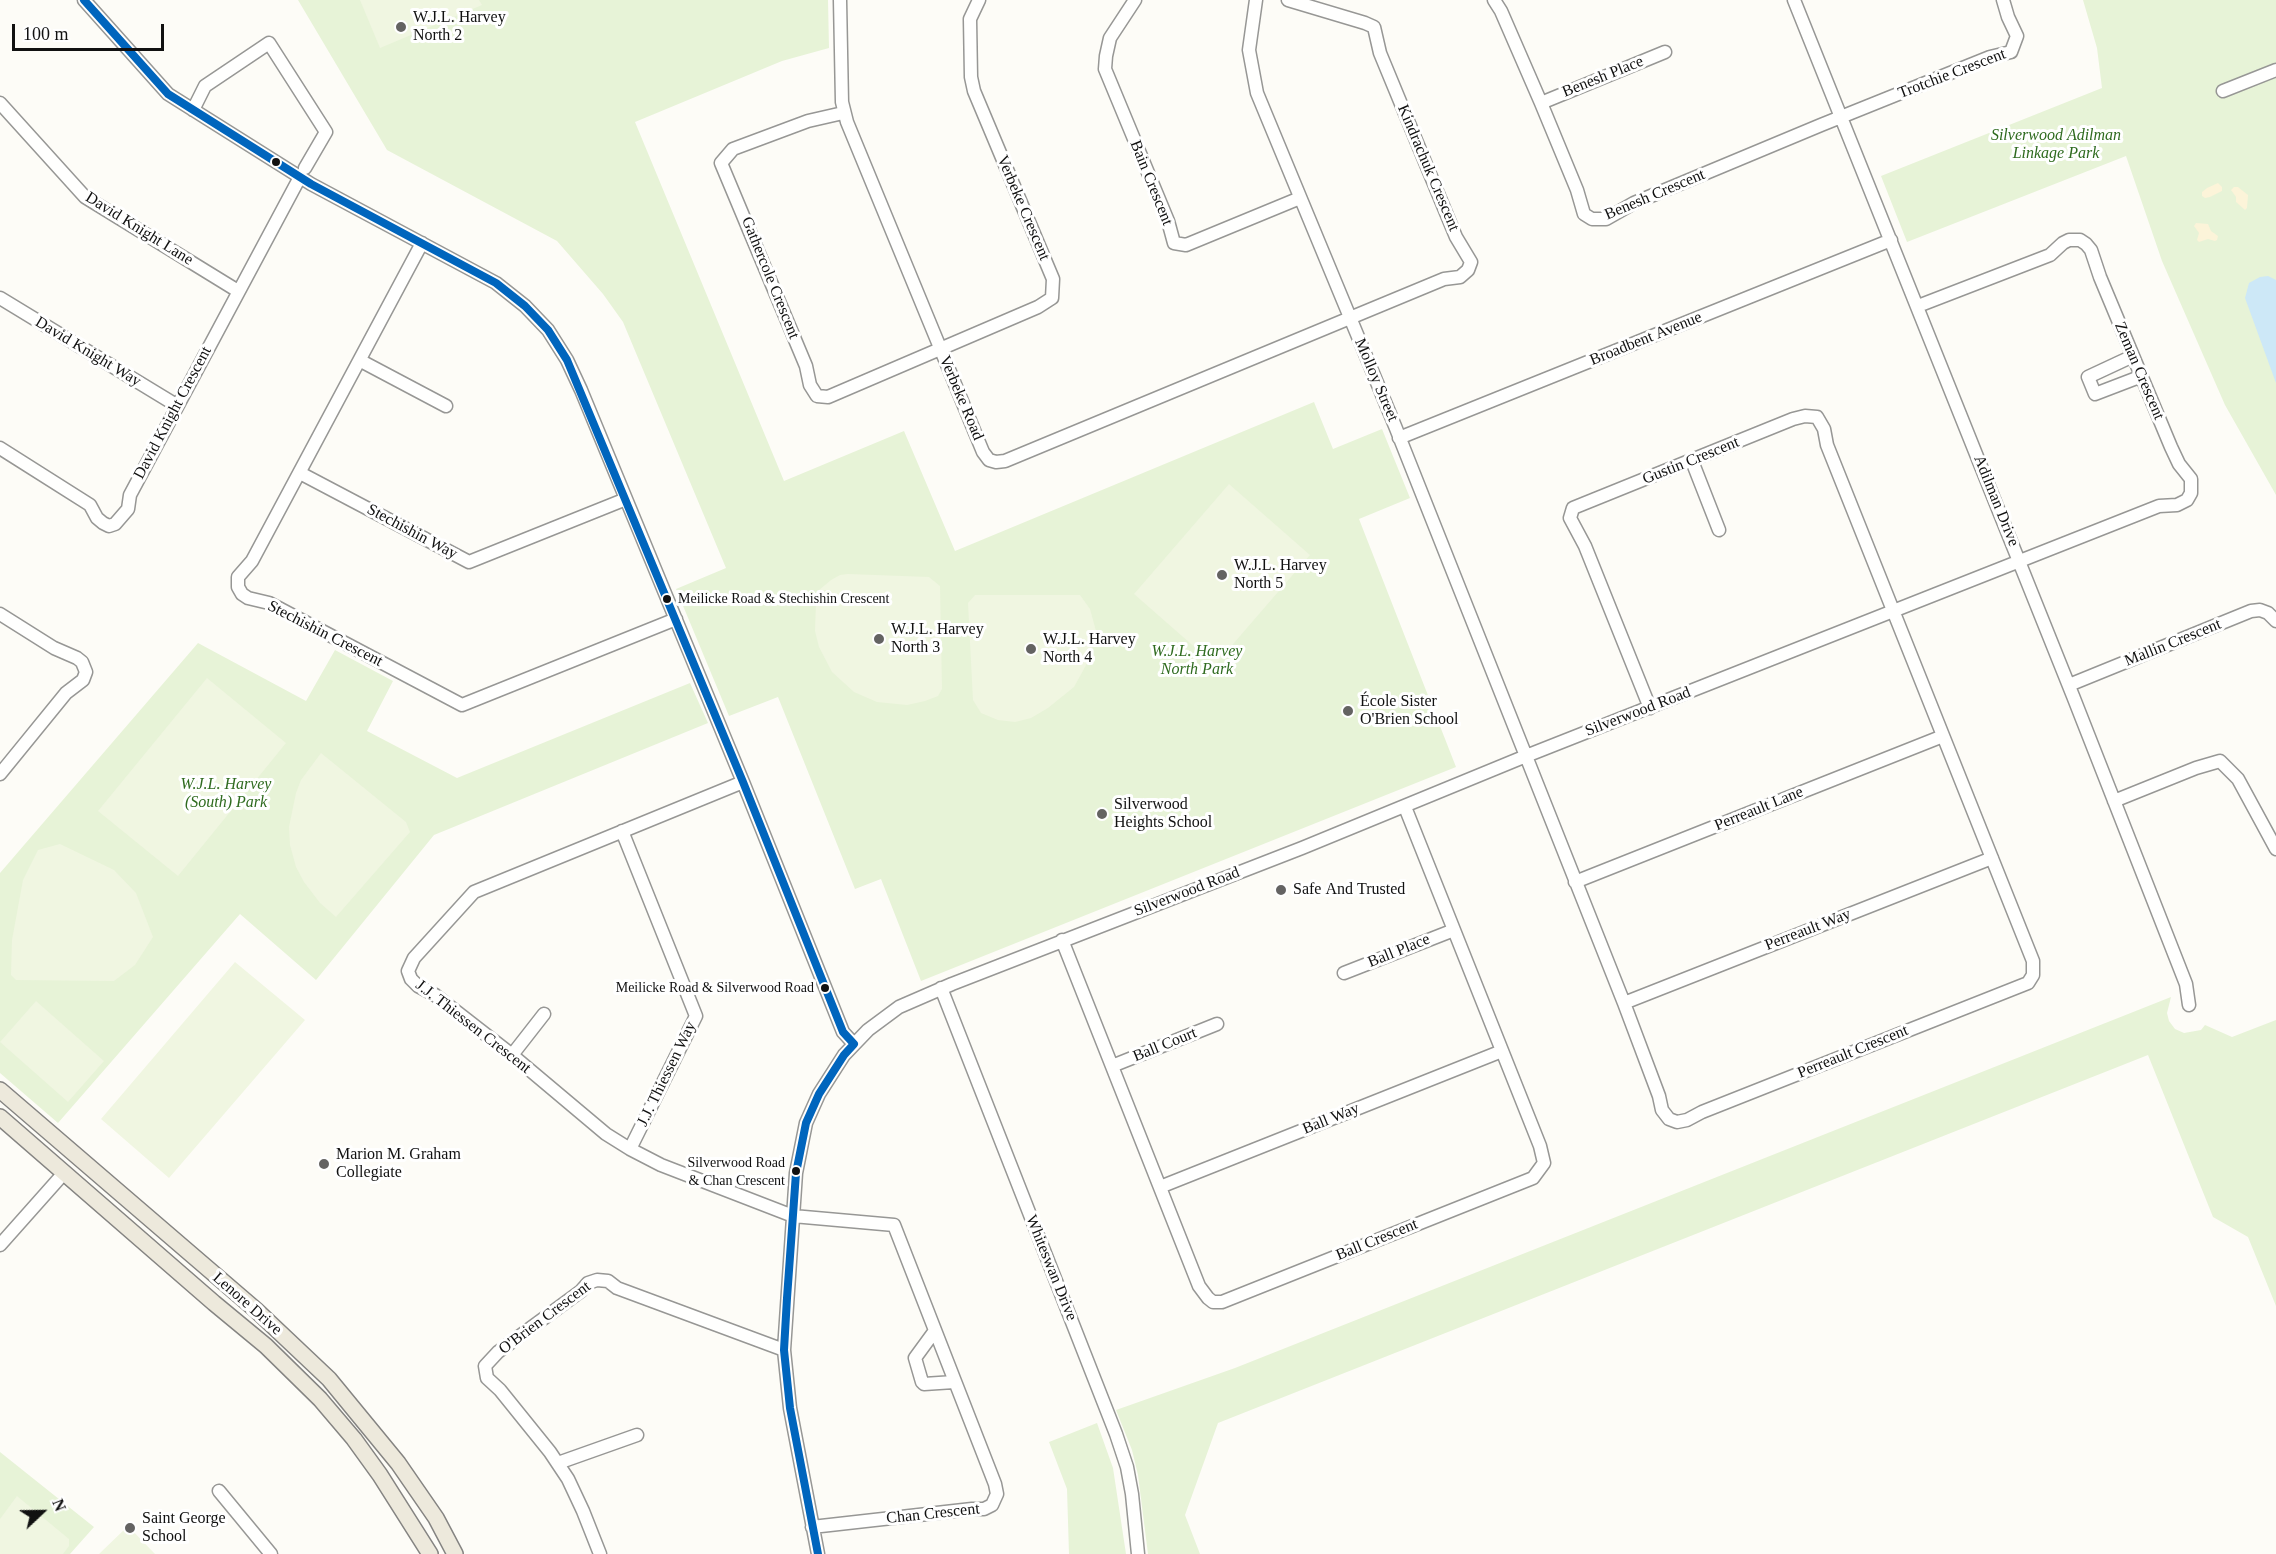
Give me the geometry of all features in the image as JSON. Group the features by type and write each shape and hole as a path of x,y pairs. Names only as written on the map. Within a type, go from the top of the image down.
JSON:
{"main road":[{"name":"Lenore Drive","path":"0,1090 256,1310 329,1379 398,1463 436,1518 455,1554"},
{"name":"Lenore Drive","path":"0,1117 266,1346 320,1399 354,1439 380,1475 430,1554"}],"street":[{"path":"84,0 168,94 422,243 496,283 525,306 548,330 567,360 743,782 843,1032 854,1044"},
{"name":"Verbeke Road","path":"840,0 843,112 983,452 989,460 1005,461 1349,318"},
{"name":"Verbeke Crescent","path":"940,348 1047,303 1052,298 1053,291 1053,279 974,91 971,77 970,19 979,0"},
{"name":"Bain Crescent","path":"1135,0 1110,38 1105,69 1168,221 1174,243 1186,245 1300,198"},
{"name":"Molloy Street","path":"1256,0 1249,50 1257,93 1399,438 1526,756"},
{"name":"Kindrachuk Crescent","path":"1288,0 1374,27 1380,53 1389,75 1456,237 1471,262 1468,270 1460,277 1444,279 1349,318"},
{"name":"Benesh Crescent","path":"1494,0 1501,10 1541,103 1584,214 1592,219 1606,219 1634,203 1842,117"},
{"name":"Adilman Drive","path":"1794,0 2069,685 2186,984 2189,1005"},
{"name":"Trotchie Crescent","path":"1842,117 1990,57 2012,52 2017,36 2003,0"},
{"name":"David Knight Crescent","path":"0,448 90,505 97,518 109,526 116,525 128,509 130,495 177,405 326,132 269,43 205,86 193,110"},
{"name":"Benesh Place","path":"1541,103 1665,52"},
{"path":"2223,90 2276,70"},
{"name":"David Knight Lane","path":"0,103 85,197 238,291"},
{"name":"Gathercole Crescent","path":"843,112 808,121 733,149 721,163 723,173 733,188 806,366 810,385 817,396 828,397 940,348"},
{"name":"Broadbent Avenue","path":"1399,438 1891,240"},
{"name":"Zeman Crescent","path":"1918,306 2050,255 2069,240 2080,240 2091,250 2100,277 2179,464 2191,479 2191,493 2187,500 2177,505 2159,506 2020,561"},
{"name":"Stechishin Crescent","path":"422,243 361,361 252,561 238,578 238,587 242,594 248,598 269,603 462,705 676,619"},
{"name":"David Knight Way","path":"0,298 177,405"},
{"path":"2133,356 2088,377 2095,394 2142,376"},
{"path":"361,361 446,405"},
{"name":"Gustin Crescent","path":"1650,708 1585,546 1570,518 1573,507 1793,419 1805,416 1817,417 1824,429 1827,445 1893,612"},
{"path":"1692,461 1719,530"},
{"name":"Stechishin Way","path":"300,473 469,562 626,499"},
{"name":"Silverwood Road","path":"818,1554 790,1408 784,1350 796,1173 806,1123 819,1094 831,1073 868,1030 899,1007 941,988 1405,807 1526,756 2020,561"},
{"name":"Mallin Crescent","path":"2069,685 2251,611 2260,610 2268,613 2276,621"},
{"name":"Perreault Crescent","path":"1526,756 1624,1003 1659,1096 1662,1110 1669,1119 1677,1122 1687,1120 1713,1107 2028,983 2033,975 2033,961 1893,612"},
{"path":"0,614 54,648 77,658 82,662 86,672 83,680 66,693 1,771"},
{"name":"Perreault Lane","path":"1575,882 1943,736"},
{"path":"2114,801 2196,768 2220,761 2238,779 2276,849"},
{"name":"J.J. Thiessen Crescent","path":"743,782 474,892 409,966 411,979 418,986 435,995 512,1055 606,1134 661,1165 793,1216"},
{"name":"Ball Crescent","path":"1062,940 1199,1286 1213,1302 1222,1302 1533,1178 1544,1163 1543,1155 1405,807"},
{"name":"J.J. Thiessen Way","path":"622,831 696,1016 630,1149"},
{"name":"Perreault Way","path":"1624,1003 1992,858"},
{"name":"Ball Place","path":"1344,973 1454,930"},
{"name":"Whiteswan Drive","path":"941,988 1116,1434 1132,1494 1138,1554"},
{"path":"512,1055 544,1014"},
{"name":"Ball Court","path":"1112,1066 1217,1024"},
{"name":"Ball Way","path":"1160,1187 1502,1052"},
{"path":"0,1245 64,1173"},
{"name":"Chan Crescent","path":"793,1216 894,1225 997,1494 992,1505 979,1510 812,1527"},
{"name":"O'Brien Crescent","path":"600,1554 575,1492 558,1463 500,1390 487,1378 485,1366 498,1352 581,1291 588,1282 597,1280 608,1281 617,1288 784,1350"},
{"path":"934,1332 915,1358 921,1382 924,1384 954,1382"},
{"path":"558,1463 637,1435"},
{"path":"219,1491 271,1554"}],"green space":[{"name":"W.J.L. Harvey North Park","path":"298,0 828,0 829,48 782,61 635,122 784,481 904,431 955,551 1314,402 1333,449 1382,429 1410,498 1359,519 1456,767 921,981 881,879 855,889 778,697 729,716 676,589 726,568 623,322 603,294 557,241 387,150"},
{"name":"W.J.L. Harvey North 2","path":"360,0 479,0 482,5 380,48"},
{"name":"Silverwood Adilman Linkage Park","path":"2083,0 2276,0 2276,495 2225,405 2162,261 2126,156 1907,242 1881,176 2102,88 2097,48"},
{"name":"W.J.L. Harvey North 5","path":"1229,484 1310,555 1215,665 1134,594"},
{"name":"W.J.L. Harvey North 3","path":"840,575 929,577 940,586 942,689 938,696 907,705 877,702 854,692 832,672 819,647 815,631 816,603 819,590"},
{"name":"W.J.L. Harvey North 4","path":"975,595 1080,595 1090,609 1096,631 1090,658 1074,687 1048,708 1031,718 1015,722 998,720 981,713 973,700 968,603"},
{"name":"W.J.L. Harvey (South) Park","path":"198,643 306,701 335,650 393,681 367,731 457,778 690,683 708,723 434,835 316,980 240,914 58,1123 0,1073 0,873"},
{"path":"207,678 286,743 178,876 98,811"},
{"path":"321,753 406,822 410,832 336,917 320,903 304,882 296,867 290,845 289,827 296,793 301,780"},
{"path":"60,844 114,870 136,893 153,937 135,965 114,981 16,980 11,975 12,940 23,880 38,850"},
{"path":"235,962 305,1020 169,1178 101,1119"},
{"path":"2171,997 2167,1013 2169,1021 2175,1029 2184,1033 2201,1030 2205,1025 2232,1037 2276,1020 2276,1306 2248,1237 2213,1217 2148,1055 1218,1423 1185,1515 1200,1554 1148,1554 1138,1475 1132,1450 1116,1410 1235,1368"},
{"path":"36,1001 104,1061 68,1102 0,1042"},
{"path":"1097,1423 1113,1468 1126,1554 1069,1554 1067,1489 1049,1442"},
{"path":"0,1452 94,1527 70,1554 0,1554"},
{"path":"17,1496 69,1539 69,1546 63,1554 0,1554 0,1519"},
{"path":"128,1526 155,1554 99,1554"}],"sand":[{"path":"2218,183 2222,191 2210,197 2202,196 2202,192"},
{"path":"2238,187 2248,195 2245,210 2236,202 2236,197 2231,190"},
{"path":"2196,223 2208,224 2211,231 2218,236 2217,240 2208,239 2199,242 2197,240 2199,233 2194,226"}],"water":[{"path":"2268,276 2276,280 2276,383 2245,298 2249,283 2260,277"}],"transit line":[{"path":"84,0 168,94 311,184 496,283 525,306 548,330 567,360 743,782 843,1032 854,1044 844,1055 819,1094 806,1123 796,1173 787,1298 784,1350 790,1408 818,1554"}],"place":[{"name":"W.J.L. Harvey North 2","path":"401,27"},
{"name":"W.J.L. Harvey North 5","path":"1222,575"},
{"name":"Meilicke Road & Stechishin Crescent","path":"667,599"},
{"name":"W.J.L. Harvey North 3","path":"879,639"},
{"name":"W.J.L. Harvey North 4","path":"1031,649"},
{"name":"École Sister O'Brien School","path":"1348,711"},
{"name":"Silverwood Heights School","path":"1102,814"},
{"name":"Safe And Trusted","path":"1281,890"},
{"name":"Meilicke Road & Silverwood Road","path":"825,988"},
{"name":"Marion M. Graham Collegiate","path":"324,1164"},
{"name":"Silverwood Road & Chan Crescent","path":"796,1171"},
{"name":"Saint George School","path":"130,1528"}]}
